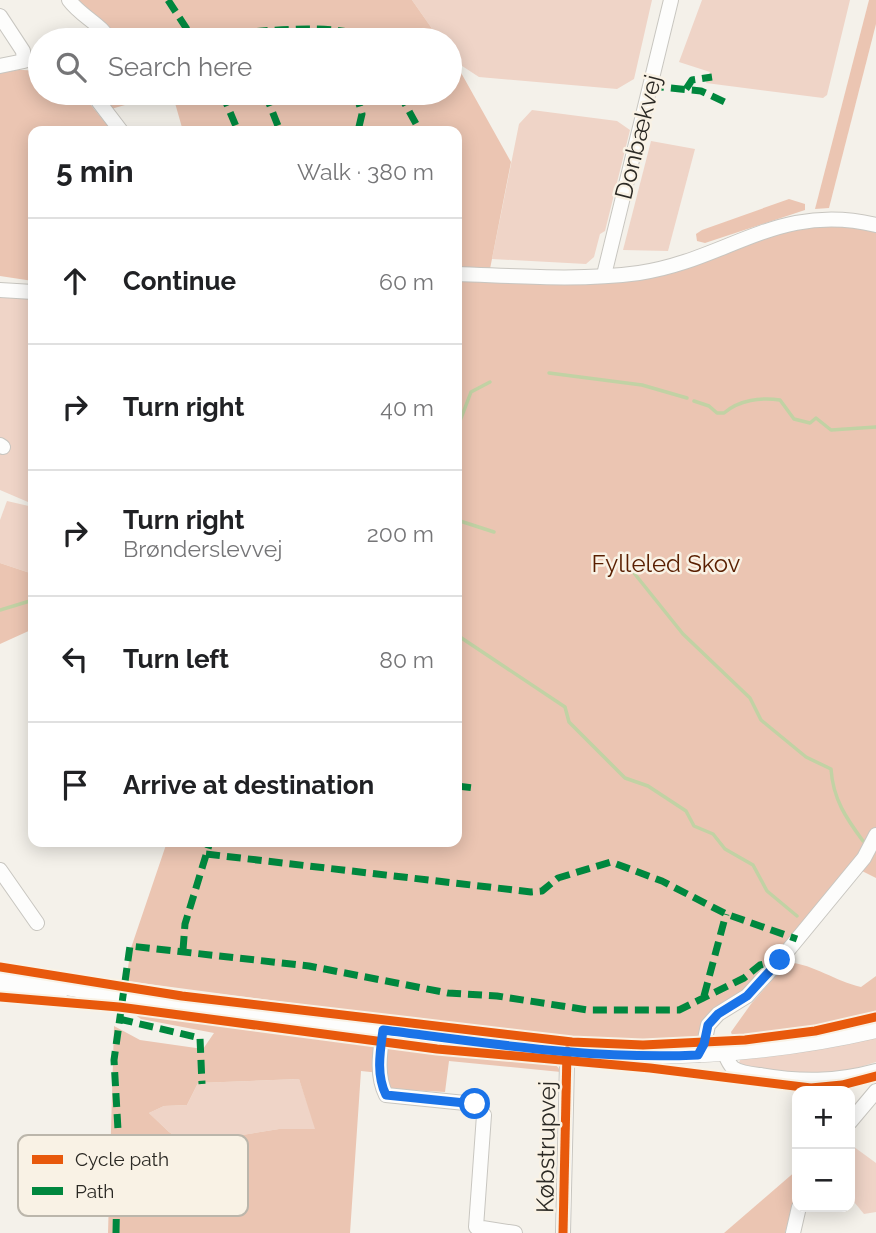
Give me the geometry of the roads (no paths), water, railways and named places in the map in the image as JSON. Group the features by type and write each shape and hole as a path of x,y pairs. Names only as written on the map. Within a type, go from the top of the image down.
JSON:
{"main road":[{"path":"0,974 121,996 541,1051 649,1057 725,1054 838,1038 876,1028"},
{"path":"0,989 99,997 121,996"}],"street":[{"path":"69,0 84,18 101,28"},
{"name":"Donbækvej","path":"604,275 671,0"},
{"path":"0,16 23,51 24,61"},
{"path":"0,66 28,62"},
{"path":"101,105 117,126"},
{"path":"462,274 554,277 604,275 673,266 808,219 834,217 876,225"},
{"path":"0,290 28,292"},
{"path":"698,1055 704,1044 708,1025 718,1014 747,996 780,960 864,858 876,835"},
{"path":"0,870 37,923"},
{"path":"383,1030 379,1068 386,1095 475,1104 484,1115 476,1227 515,1233"},
{"path":"725,1054 731,1066 740,1072 787,1080 818,1082 876,1071"},
{"name":"Købstrupvej","path":"563,1233 567,1063"},
{"path":"855,1116 876,1091"},
{"path":"793,1233 798,1212"}],"waterway":[{"path":"549,373 642,385 687,398"},
{"path":"462,416 471,392 490,382"},
{"path":"694,401 709,406 717,413 724,413 750,400 780,400 794,419 810,423 816,418 831,430 876,427"},
{"path":"462,522 494,532"},
{"path":"634,573 683,634 750,698 761,720 806,757 831,769 834,790 841,808 863,841"},
{"path":"0,610 28,602"},
{"path":"462,638 565,707 569,722 625,778 648,786 686,811 694,826 713,834 725,849 753,865 767,891 797,916"}],"park label":[{"name":"Fylleled Skov","path":"666,563"}]}
